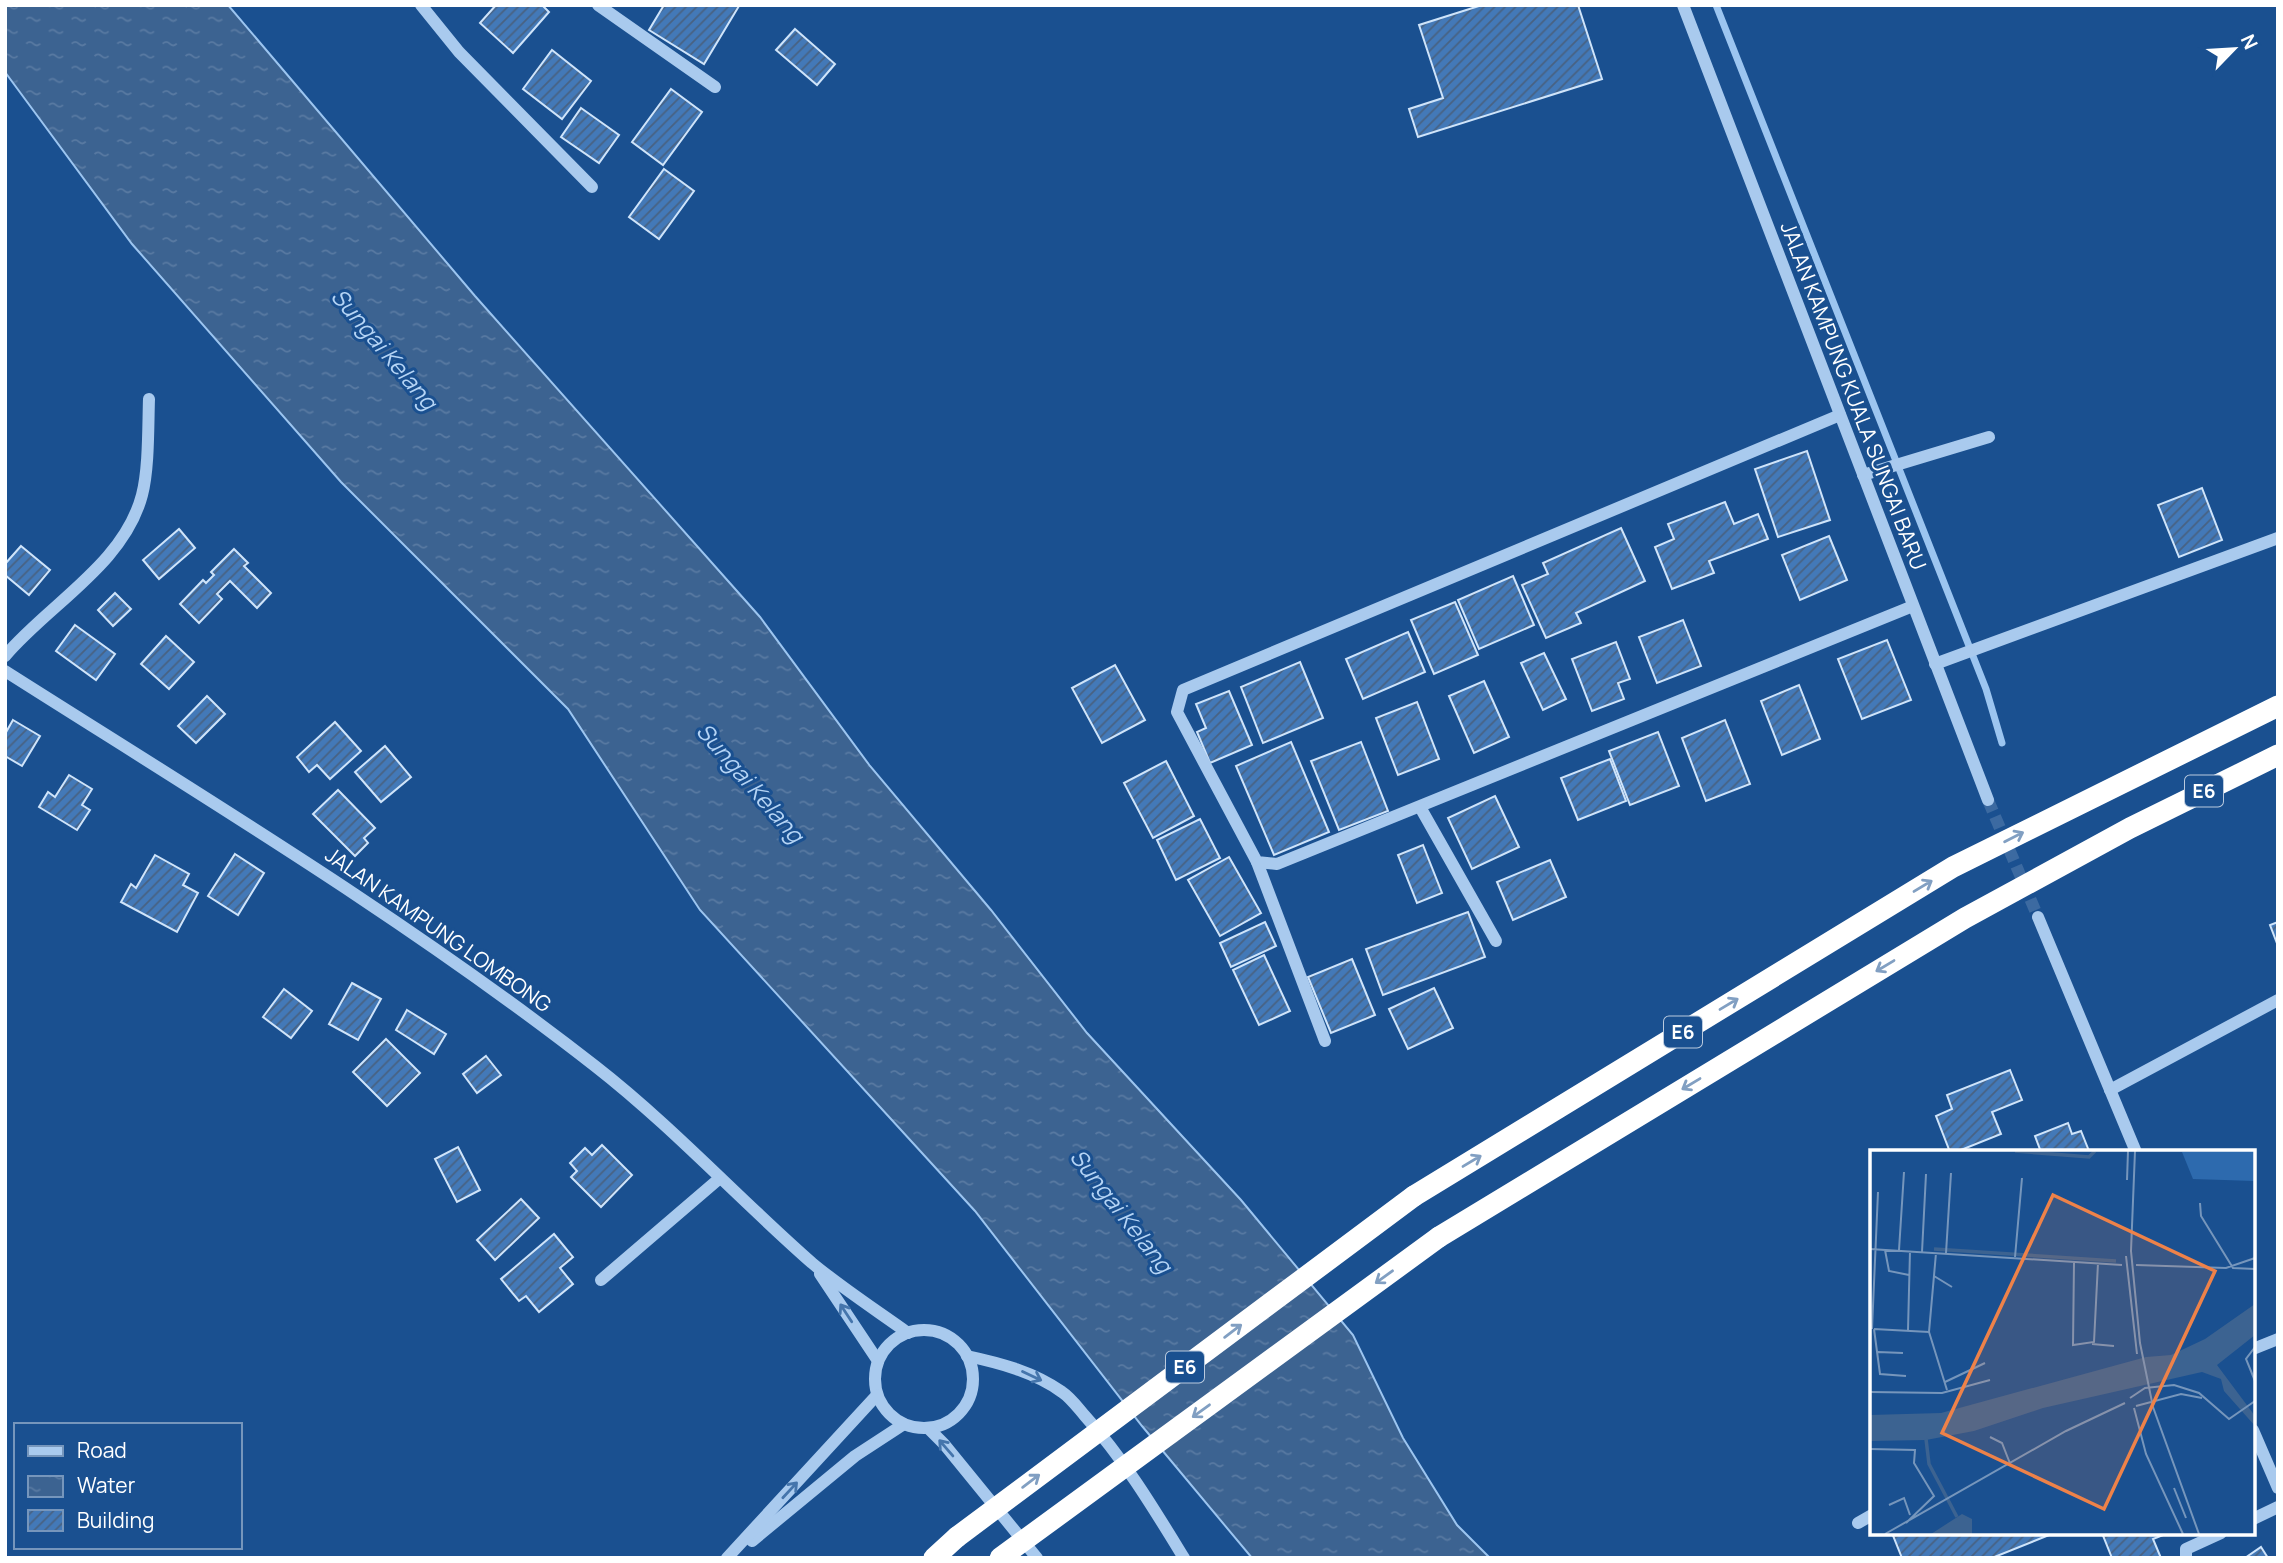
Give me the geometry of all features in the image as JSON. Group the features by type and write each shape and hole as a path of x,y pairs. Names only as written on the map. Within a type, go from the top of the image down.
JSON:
{"highway":[{"name":"E6","path":"934,1558 957,1537 1413,1196 1953,867 2278,706"},
{"name":"E6","path":"1000,1558 1439,1237 1965,918 2130,828 2278,755"}],"street":[{"path":"421,5 459,52 592,187"},
{"path":"598,5 715,87"},
{"path":"612,16 622,5"},
{"name":"JALAN KAMPUNG KUALA SUNGAI BARU","path":"1683,5 1988,800"},
{"path":"5,656 104,560 137,512 143,492 149,399"},
{"path":"1325,1041 1257,862 1177,712 1183,690 1840,415"},
{"path":"1863,475 1989,437"},
{"path":"1935,664 2278,538"},
{"path":"1257,862 1277,864 1913,606"},
{"name":"JALAN KAMPUNG LOMBONG","path":"5,671 325,874 473,973 598,1068 814,1265"},
{"path":"1420,807 1496,941"},
{"path":"2038,917 2135,1150"},
{"path":"2110,1090 2278,1000"},
{"path":"601,1280 720,1178"},
{"path":"814,1265 908,1333"},
{"path":"814,1265 878,1361"},
{"path":"935,1331 948,1336 967,1356 972,1371 972,1388 967,1403 957,1416 928,1429 904,1424 892,1417 877,1395 875,1384 878,1361 895,1339 908,1333 935,1331"},
{"path":"2255,1348 2274,1341"},
{"path":"967,1356 1006,1365 1064,1393 1107,1440 1184,1558"},
{"path":"729,1558 877,1395"},
{"path":"729,1558 856,1456 904,1424"},
{"path":"928,1429 944,1444 1037,1558"},
{"path":"2255,1435 2278,1488"},
{"path":"2255,1518 2278,1507"},
{"path":"1858,1523 1870,1516"},
{"path":"2186,1558 2186,1549 2199,1538"}],"water":[{"name":"Sungai Kelang","path":"5,5 228,5 475,296 760,617 870,766 991,910 1087,1033 1241,1200 1353,1335 1403,1438 1457,1525 1490,1558 1252,1558 1142,1426 975,1211 700,910 568,709 341,482 132,244 5,72"}],"building":[{"path":"496,5 542,5 549,12 513,53 480,23"},
{"path":"664,5 739,6 704,64 649,30"},
{"path":"1482,5 1578,5 1602,79 1418,137 1409,109 1443,98 1419,25"},
{"path":"795,29 835,64 817,85 776,50"},
{"path":"552,50 591,81 562,119 523,89"},
{"path":"671,89 702,112 663,165 632,142"},
{"path":"581,108 619,135 599,163 561,137"},
{"path":"664,169 694,191 659,239 629,217"},
{"path":"1807,451 1830,520 1778,537 1755,469"},
{"path":"2202,488 2222,540 2179,557 2158,505"},
{"path":"1725,502 1734,524 1758,514 1768,539 1709,561 1714,573 1672,589 1655,547 1674,539 1668,524"},
{"path":"1621,528 1645,581 1576,613 1581,623 1546,638 1522,585 1548,574 1543,563"},
{"path":"179,529 195,548 159,579 143,560"},
{"path":"1829,536 1847,580 1800,600 1782,555"},
{"path":"21,546 50,570 29,595 5,575 5,564"},
{"path":"234,549 248,563 244,566 271,593 257,608 230,581 217,594 222,599 199,623 180,604 203,580 206,583 214,575 211,572"},
{"path":"1513,576 1534,625 1479,649 1458,600"},
{"path":"115,593 131,609 113,626 98,610"},
{"path":"1455,602 1478,655 1434,674 1411,620"},
{"path":"1683,620 1701,666 1657,683 1639,637"},
{"path":"75,625 115,654 96,680 56,651"},
{"path":"1408,632 1425,672 1363,699 1346,659"},
{"path":"166,636 194,662 169,689 141,664"},
{"path":"1887,640 1911,700 1862,719 1838,659"},
{"path":"1616,642 1630,679 1618,683 1624,699 1592,711 1572,659"},
{"path":"1544,653 1566,699 1543,710 1521,663"},
{"path":"1300,662 1323,718 1263,743 1241,687"},
{"path":"1115,665 1145,720 1102,743 1072,688"},
{"path":"1484,681 1509,737 1474,753 1449,696"},
{"path":"1799,685 1820,739 1782,755 1761,701"},
{"path":"1229,691 1252,745 1210,763 1197,732 1206,728 1196,704"},
{"path":"207,696 225,714 196,743 178,726"},
{"path":"1417,702 1439,759 1398,775 1376,718"},
{"path":"13,720 40,736 22,766 5,756 5,734"},
{"path":"1725,720 1750,784 1706,801 1682,738"},
{"path":"335,722 361,751 330,779 317,765 309,772 297,757"},
{"path":"1658,732 1679,786 1630,805 1609,751"},
{"path":"1291,742 1329,832 1274,855 1236,766"},
{"path":"1361,742 1388,811 1339,830 1311,761"},
{"path":"385,746 411,777 381,802 355,772"},
{"path":"1610,759 1626,801 1578,820 1561,778"},
{"path":"1166,761 1194,816 1153,838 1124,783"},
{"path":"69,775 92,789 82,805 90,810 77,830 39,807 48,792 55,797"},
{"path":"338,790 375,828 364,838 368,843 355,856 313,814"},
{"path":"1495,796 1519,847 1472,869 1448,818"},
{"path":"1200,819 1220,858 1176,880 1157,840"},
{"path":"1423,845 1442,893 1417,903 1398,855"},
{"path":"235,854 264,873 238,915 208,896"},
{"path":"155,855 189,874 183,885 198,893 177,932 121,902 131,884 136,888"},
{"path":"1229,857 1261,913 1220,936 1188,880"},
{"path":"1550,860 1566,897 1513,920 1497,882"},
{"path":"1468,912 1485,957 1383,995 1366,949"},
{"path":"1265,922 1276,946 1231,967 1220,943"},
{"path":"2278,922 2278,946 2270,925"},
{"path":"1264,955 1290,1011 1259,1025 1233,970"},
{"path":"1352,959 1375,1015 1331,1033 1308,977"},
{"path":"352,983 381,999 358,1040 329,1024"},
{"path":"1434,988 1453,1028 1408,1049 1389,1009"},
{"path":"284,989 312,1011 291,1038 263,1017"},
{"path":"407,1010 446,1034 434,1054 396,1030"},
{"path":"386,1039 420,1073 387,1106 353,1072"},
{"path":"486,1056 501,1075 477,1093 463,1074"},
{"path":"2010,1070 2022,1100 1992,1112 2001,1134 1961,1150 1949,1150 1936,1116 1952,1109 1947,1095"},
{"path":"2068,1123 2072,1134 2081,1131 2089,1150 2040,1150 2035,1136"},
{"path":"602,1145 632,1175 601,1207 571,1177 577,1171 570,1163 585,1148 592,1155"},
{"path":"458,1147 480,1190 457,1202 435,1159"},
{"path":"521,1199 539,1218 495,1260 477,1240"},
{"path":"554,1234 573,1257 560,1268 573,1284 539,1312 526,1296 519,1301 501,1279"},
{"path":"1893,1535 2049,1535 1992,1558 1902,1558"},
{"path":"2103,1535 2163,1535 2153,1539 2161,1558 2112,1558"},
{"path":"2261,1547 2268,1558 2245,1558"}],"waterway":[{"path":"1716,5 1986,689 2002,743"}],"tunnel":[{"path":"1988,800 2038,917"}]}
